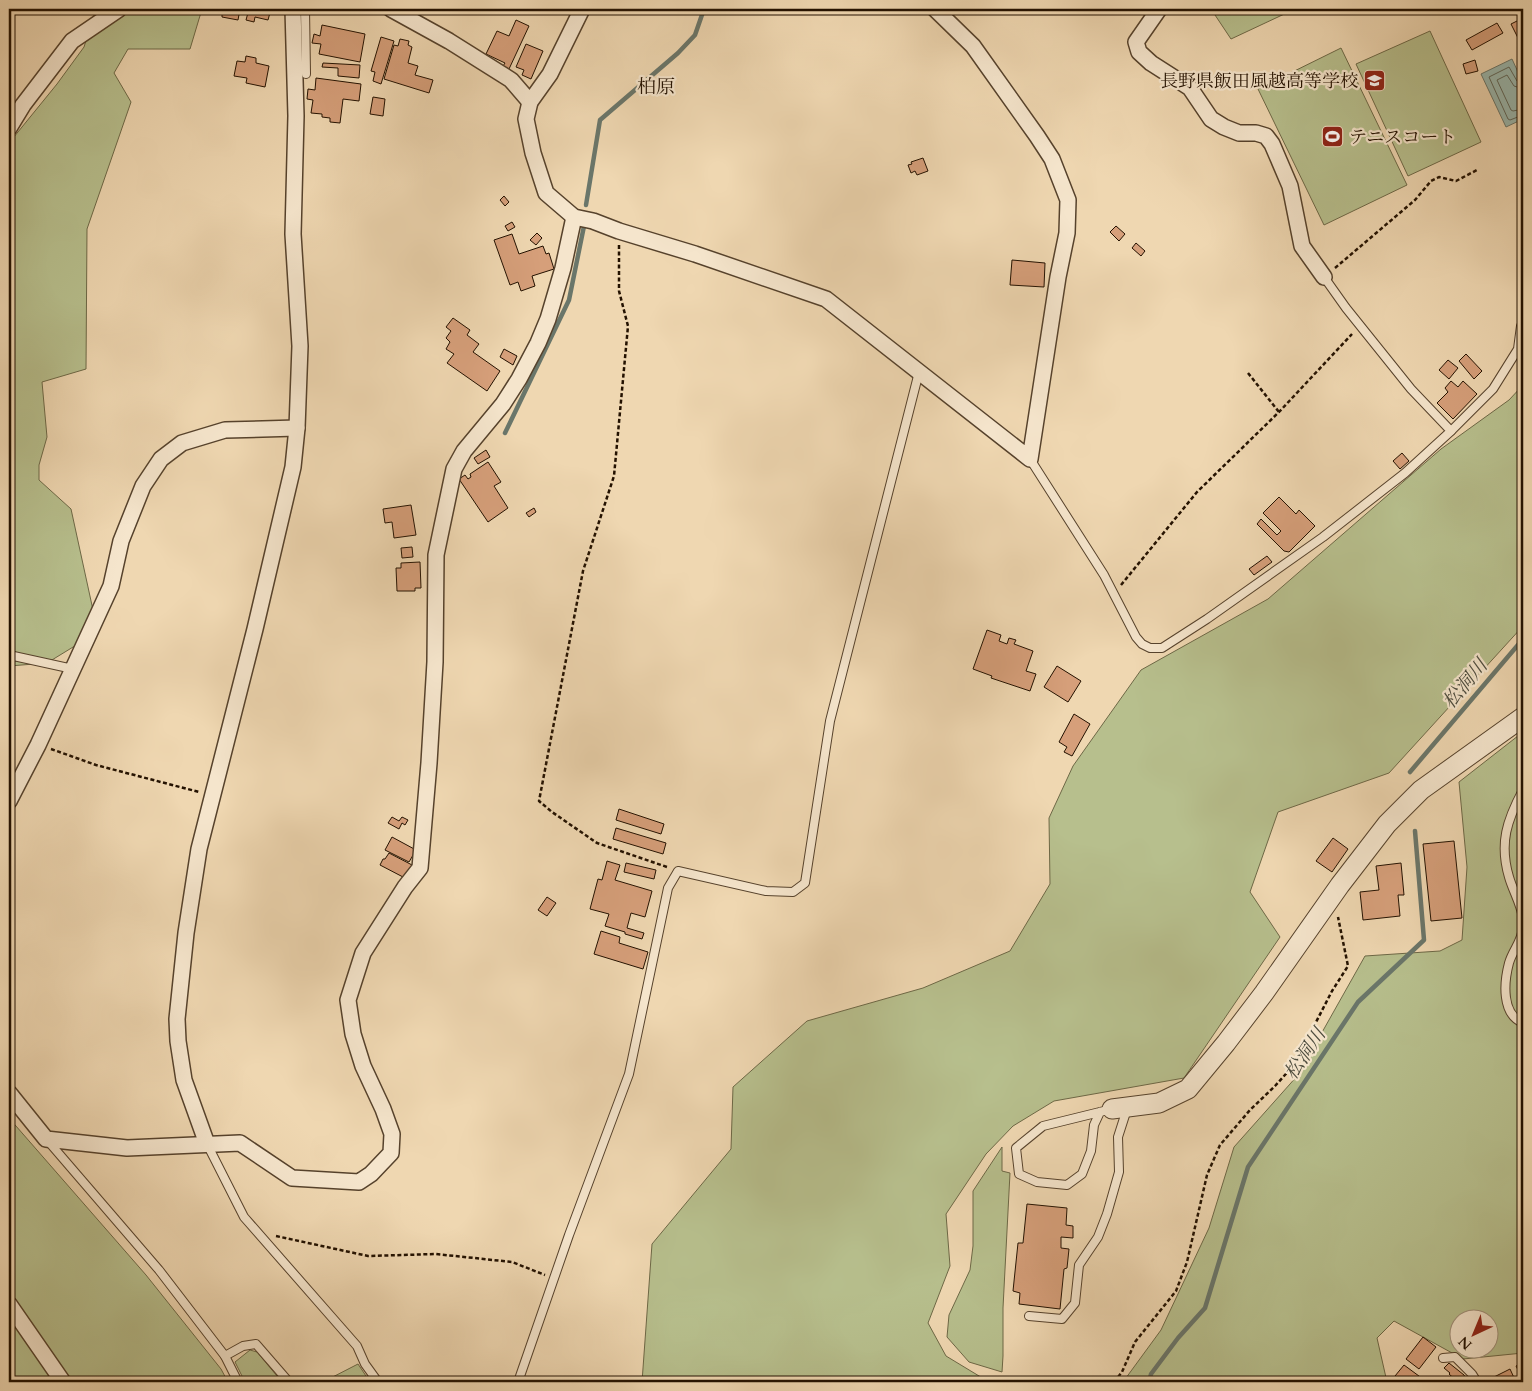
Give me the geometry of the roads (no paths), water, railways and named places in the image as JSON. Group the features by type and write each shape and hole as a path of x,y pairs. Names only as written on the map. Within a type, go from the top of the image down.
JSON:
{"street":[{"path":"9,128 23,105 72,41 119,9"},
{"path":"207,1144 184,1080 178,1041 177,1019 186,933 199,849 255,629 293,467 297,428 300,346 293,234 296,116 292,9"},
{"path":"391,9 511,80 530,102"},
{"path":"582,9 550,74 530,102 526,119 532,153 546,193 574,217 593,221 618,231 695,254 826,299 1030,458 1058,277 1067,233 1068,200 1052,159 1037,136 973,46 935,9"},
{"path":"1159,9 1136,42 1138,52 1190,88 1211,119 1224,128 1239,133 1256,133 1266,136 1272,144 1290,186 1302,246 1324,277"},
{"path":"9,1093 46,1139 127,1148 240,1143 292,1178 358,1182 372,1174 390,1153 392,1134 383,1109 363,1066 353,1034 348,1000 363,954 405,887 420,868 435,662 436,555 454,469 464,451 503,404 538,343 548,319 563,268 574,217"},
{"path":"9,801 38,745 111,586 122,541 143,486 161,459 182,443 225,430 297,428"},
{"path":"1113,1109 1159,1103 1188,1089 1259,1000 1334,893 1387,824 1421,790 1523,717"},
{"path":"9,1304 63,1382"}],"lane":[{"path":"305,9 306,74"},
{"path":"1324,277 1360,326 1411,389 1451,431"},
{"path":"1030,458 1104,575 1136,637 1142,644 1150,648 1162,648 1207,619 1323,537 1405,473 1451,431 1492,389 1518,349 1521,326"},
{"path":"518,1382 628,1074 668,888 678,871 766,891 793,892 805,883 830,721 920,372"},
{"path":"9,655 73,669"},
{"path":"1523,790 1512,812 1504,838 1506,865 1523,918"},
{"path":"1523,927 1522,936 1509,961 1505,983 1506,998 1510,1010 1515,1018 1523,1022"},
{"path":"1113,1109 1094,1125 1091,1151 1082,1174 1067,1184 1037,1182 1019,1174 1016,1148 1044,1126 1113,1109"},
{"path":"1030,1316 1062,1320 1075,1303 1079,1265 1098,1237 1119,1172 1118,1137 1113,1109"},
{"path":"46,1139 159,1270 225,1356 238,1382"},
{"path":"207,1144 244,1217 357,1346 365,1364 378,1382"},
{"path":"225,1356 243,1346 256,1344 289,1382"},
{"path":"1443,1358 1454,1357 1472,1374 1477,1382"}],"water":[{"path":"1512,59 1523,83 1523,119 1506,127 1481,74"}],"waterway":[{"path":"586,205 600,120 678,53 695,35 704,9"},
{"path":"505,433 569,300 584,226"},
{"name":"松洞川","path":"1410,772 1523,639"},
{"name":"松洞川","path":"1149,1382 1151,1374 1178,1338 1205,1308 1248,1167 1358,1002 1424,940 1415,831"}],"place":[{"name":"長野県飯田風越高等学校","path":"1374,81"},
{"name":"テニスコート","path":"1333,137"}],"district":[{"name":"柏原","path":"656,87"}]}
